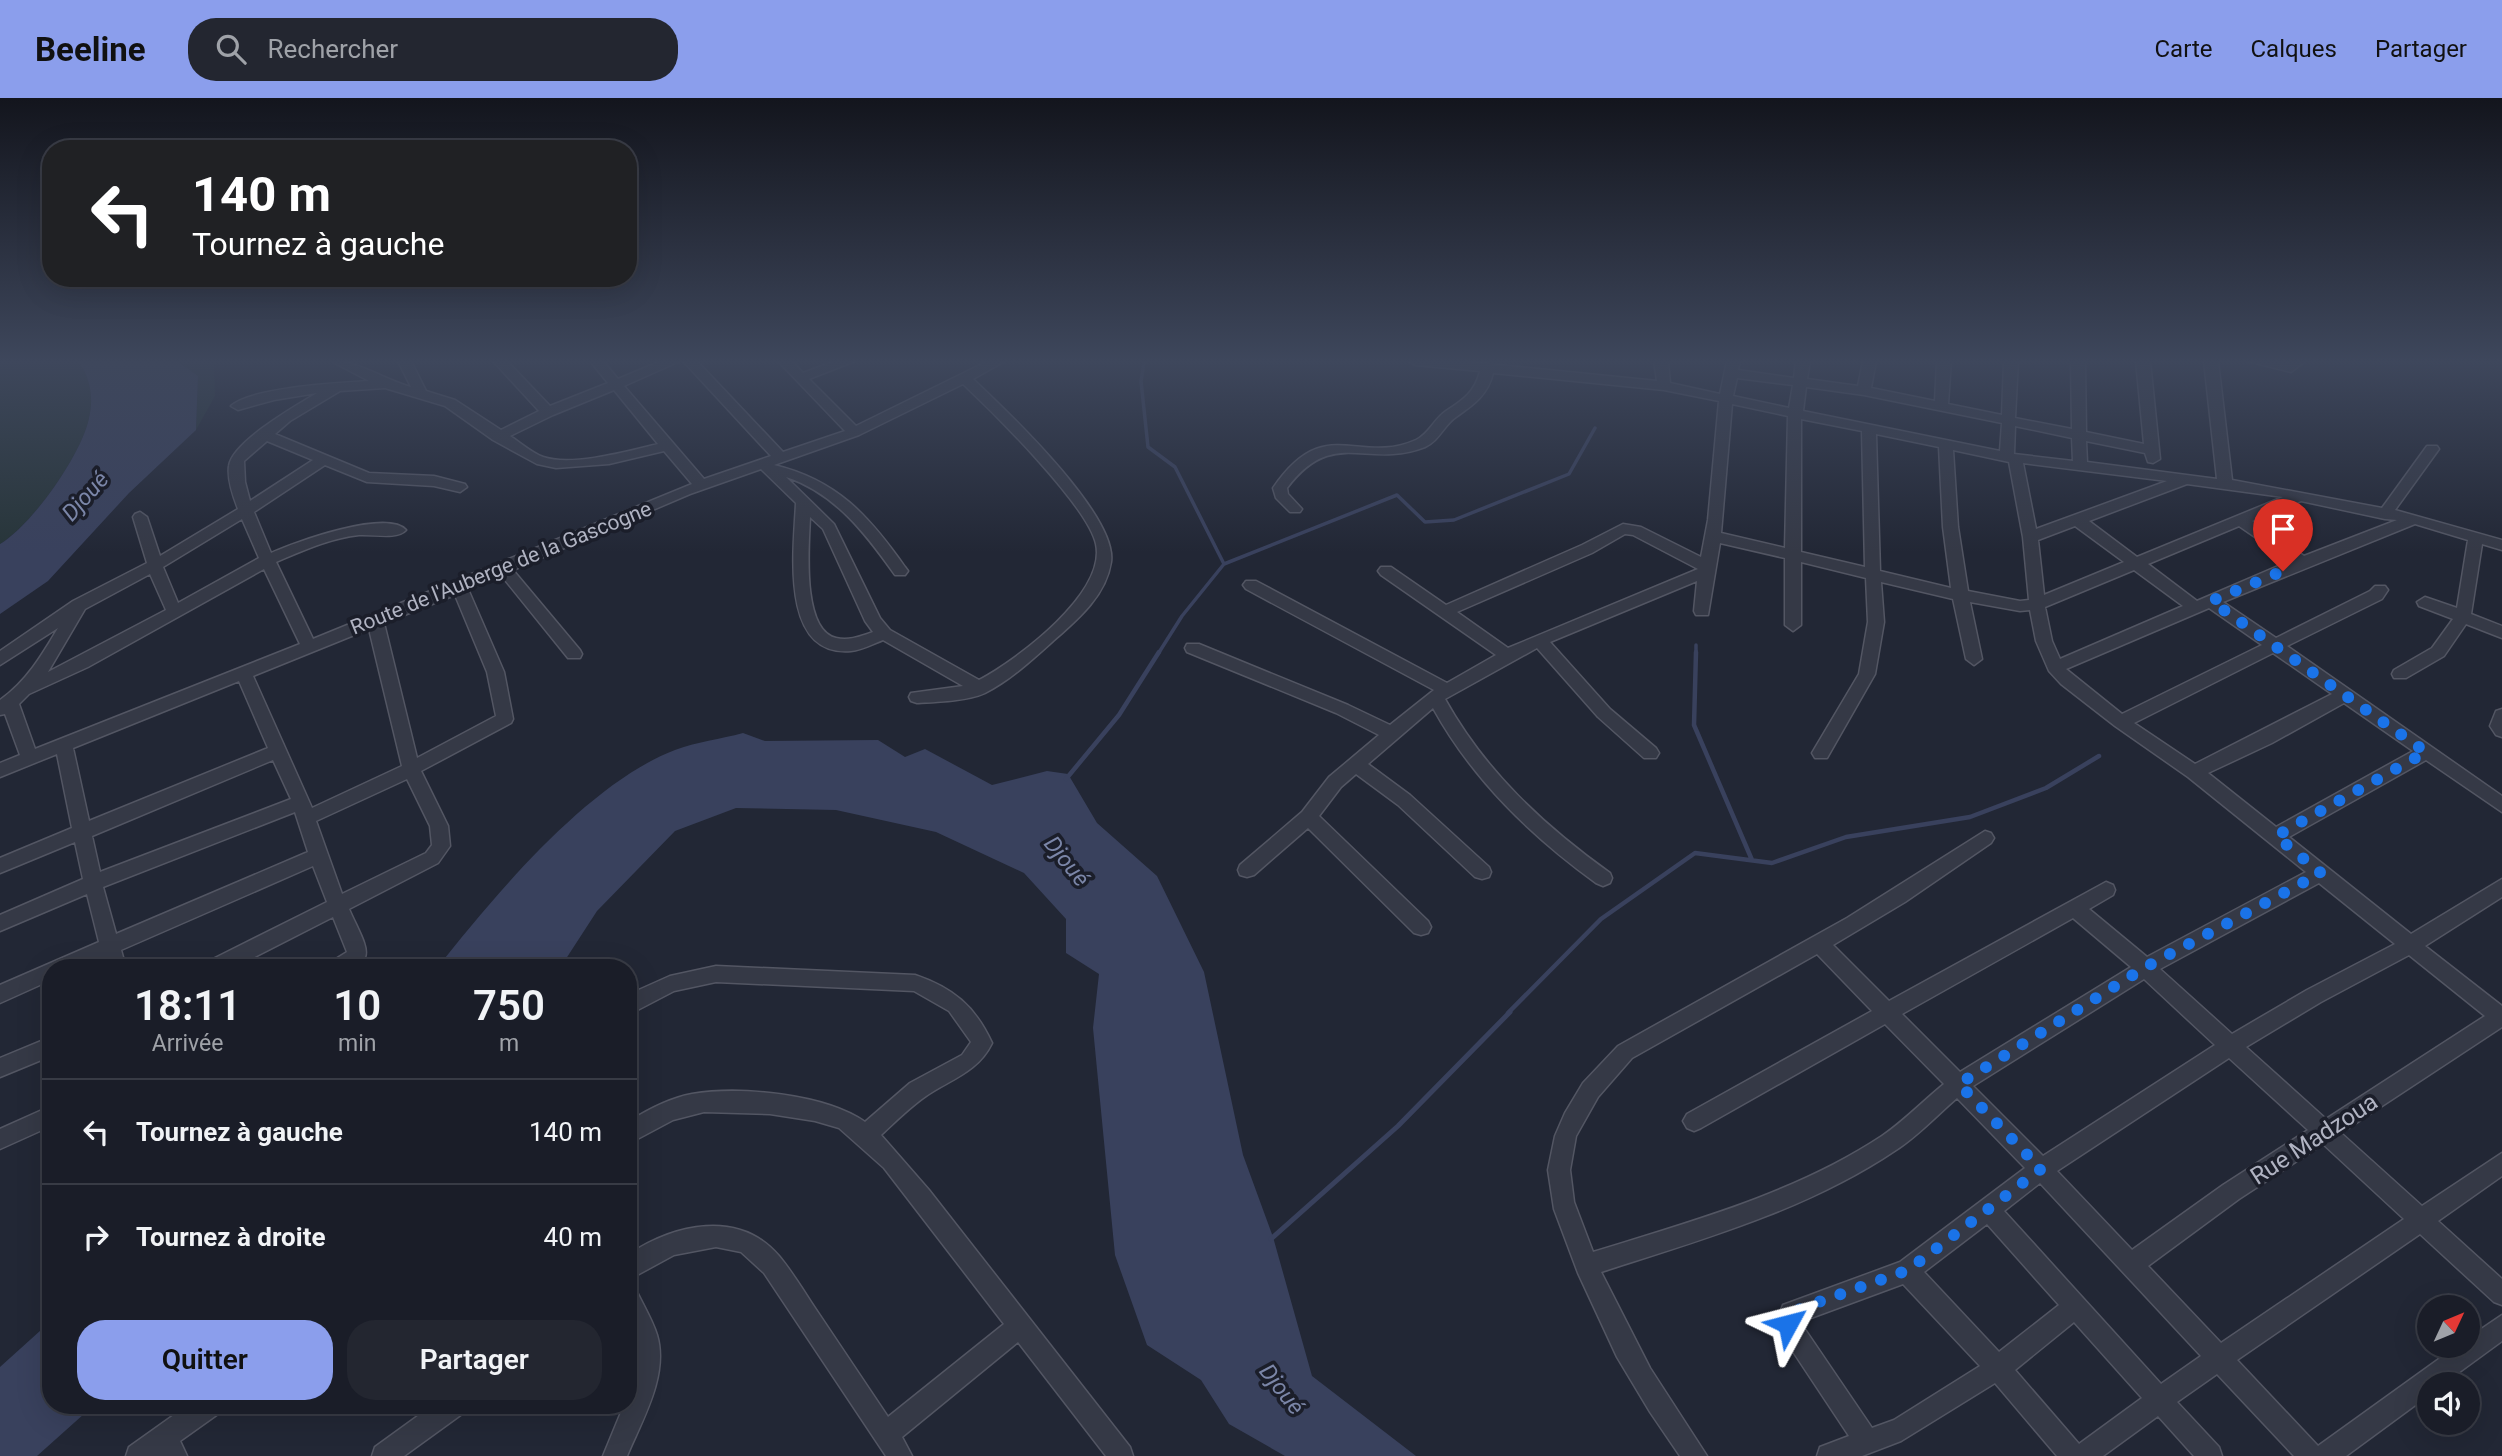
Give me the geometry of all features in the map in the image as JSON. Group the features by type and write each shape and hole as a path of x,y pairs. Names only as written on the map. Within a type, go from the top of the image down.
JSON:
{"street":[{"path":"278,424 247,449 235,465 247,510 309,647"},
{"path":"480,424 537,460 556,464 609,460 670,445"},
{"path":"498,437 523,424"},
{"path":"651,424 701,485"},
{"path":"740,424 803,501 837,537 873,621 884,634 981,688"},
{"path":"846,424 854,432"},
{"name":"Route de l'Auberge de la Gascogne","path":"0,770 459,587 701,485 870,424"},
{"path":"918,697 949,696 981,688 1015,665 1091,595 1102,566 1102,534 1010,424"},
{"path":"1294,509 1281,495 1280,488 1301,460 1332,449 1408,447 1421,444 1431,438 1441,424"},
{"path":"1702,611 1706,569 1720,496 1723,424"},
{"path":"1793,625 1794,424"},
{"path":"1847,424 2011,458 2225,484 2299,496 2414,519 2502,545"},
{"path":"2008,424 2011,458 2030,537 2044,641 2055,667 2067,680 2194,772 2276,836 2409,946 2502,1017"},
{"path":"2020,424 2152,450"},
{"path":"2080,467 2081,424"},
{"path":"2149,424 2155,476"},
{"path":"2218,424 2225,484"},
{"path":"1821,753 1867,674 1876,622 1869,429"},
{"path":"265,435 373,478 434,481 460,487"},
{"path":"1946,446 1947,500 1959,595 1974,659"},
{"path":"2385,514 2432,449"},
{"path":"0,659 79,605 196,543 326,458"},
{"path":"770,462 850,507 900,570"},
{"path":"2030,537 2185,480"},
{"path":"1713,536 1959,595 2020,606 2037,604 2299,496"},
{"path":"803,501 803,596 807,621 817,635 834,646 861,646 884,634"},
{"path":"140,517 154,563 174,611"},
{"path":"2239,519 2302,562"},
{"path":"2055,667 2302,562 2414,519"},
{"path":"2079,521 2136,562 2275,645 2502,806"},
{"path":"1443,612 1587,549 1623,529 1636,530 1706,569"},
{"path":"24,689 82,663 268,560 339,533 399,530"},
{"path":"2400,674 2438,652 2463,617 2476,537"},
{"path":"503,568 574,654"},
{"path":"1247,870 1308,817 1335,782 1442,694 1507,655 1706,569"},
{"path":"1386,571 1507,655"},
{"path":"1251,585 1442,694 1449,725 1467,750 1527,819 1557,846 1603,878"},
{"path":"0,923 93,883 304,810 367,792 505,719 506,708 491,664 459,587"},
{"path":"2122,722 2365,601 2380,590"},
{"path":"2425,602 2502,632"},
{"path":"30,759 5,706 24,689 57,646 79,605"},
{"path":"232,959 432,858 442,846 439,826 421,795 411,769 375,620"},
{"path":"1540,641 1604,713 1650,753"},
{"path":"1193,648 1320,700 1392,734"},
{"path":"244,674 304,810 357,955 351,959"},
{"path":"2194,772 2266,738 2345,695"},
{"path":"2502,715 2498,726 2502,730"},
{"path":"64,746 93,883 114,959"},
{"path":"0,866 277,751"},
{"path":"2276,836 2426,752"},
{"path":"1357,765 1404,800 1482,872"},
{"path":"1308,817 1421,927"},
{"path":"1695,1456 1624,1346 1586,1265 1561,1197 1559,1170 1571,1125 1601,1074 1625,1052 1937,874 1985,838"},
{"path":"78,959 320,855"},
{"path":"1586,1265 1738,1217 1850,1165 1917,1123 1959,1084 2144,968 2321,873"},
{"path":"1867,1441 1788,1324 1788,1316 1802,1308 1908,1270 2041,1169 2314,996 2409,946 2502,887"},
{"path":"1694,1121 2106,890"},
{"path":"2076,909 2325,1131 2502,1294"},
{"path":"1818,942 2041,1169 2311,1456"},
{"path":"637,1000 660,986 716,974 915,984 943,994 973,1021 982,1043 969,1061 917,1090 866,1135"},
{"path":"0,994 42,975"},
{"name":"Rue Madzoua","path":"2130,1265 2231,1192 2502,1017"},
{"path":"0,1068 42,1050"},
{"path":"637,1129 663,1114 692,1104 729,1102 819,1110 845,1120 866,1135 924,1201 1121,1456"},
{"path":"0,1139 42,1120"},
{"path":"2083,1456 2218,1359 2502,1163"},
{"path":"1988,1209 2210,1456"},
{"path":"637,1262 650,1252 673,1242 708,1236 746,1242 772,1265 900,1456"},
{"path":"1908,1270 1998,1368 2073,1456"},
{"path":"1829,1456 1901,1429 1998,1368 2075,1307"},
{"path":"637,1318 645,1335 648,1352 645,1377 637,1398"},
{"path":"885,1435 1020,1326"},
{"path":"2325,1456 2502,1327"},
{"path":"138,1456 169,1447 200,1414"},
{"path":"384,1456 441,1414"},
{"path":"615,1456 631,1414"}],"shaded area":[{"path":"0,424 87,424 77,450 54,487 13,535 0,544"}],"water":[{"name":"Djoué","path":"87,424 196,424 196,430 129,493 48,581 0,614 0,544 13,535 54,487 77,450"},
{"name":"Djoué","path":"743,733 765,741 878,740 905,757 925,749 992,785 1047,771 1068,774 1097,823 1157,876 1204,972 1243,1155 1273,1237 1312,1376 1416,1456 1285,1456 1229,1424 1201,1380 1147,1345 1115,1255 1093,1028 1099,974 1066,953 1066,919 1024,873 936,832 836,810 736,808 675,831 597,911 566,959 444,959 514,876 576,814 642,766 691,745"},
{"path":"42,1329 42,1414 84,1414 37,1456 0,1456 0,1367"}],"waterway":[{"path":"1146,424 1148,447 1175,467 1224,564"},
{"path":"1224,564 1397,495 1425,522 1454,520 1569,474 1595,428"},
{"path":"1158,654 1182,616 1224,564"},
{"path":"1696,645 1696,652"},
{"path":"1066,779 1119,715 1159,652"},
{"path":"1696,652 1694,725 1752,860"},
{"path":"1508,1013 1601,919 1695,853 1772,863 1846,837 1970,817 2046,788 2099,756"},
{"path":"1271,1239 1398,1126 1510,1012"}],"route":[{"path":"1788,1324 1788,1316 1802,1308 1908,1270 2041,1169 1959,1084 2144,968 2245,911 2321,873 2276,836 2426,752 2211,601 2283,571"}]}
